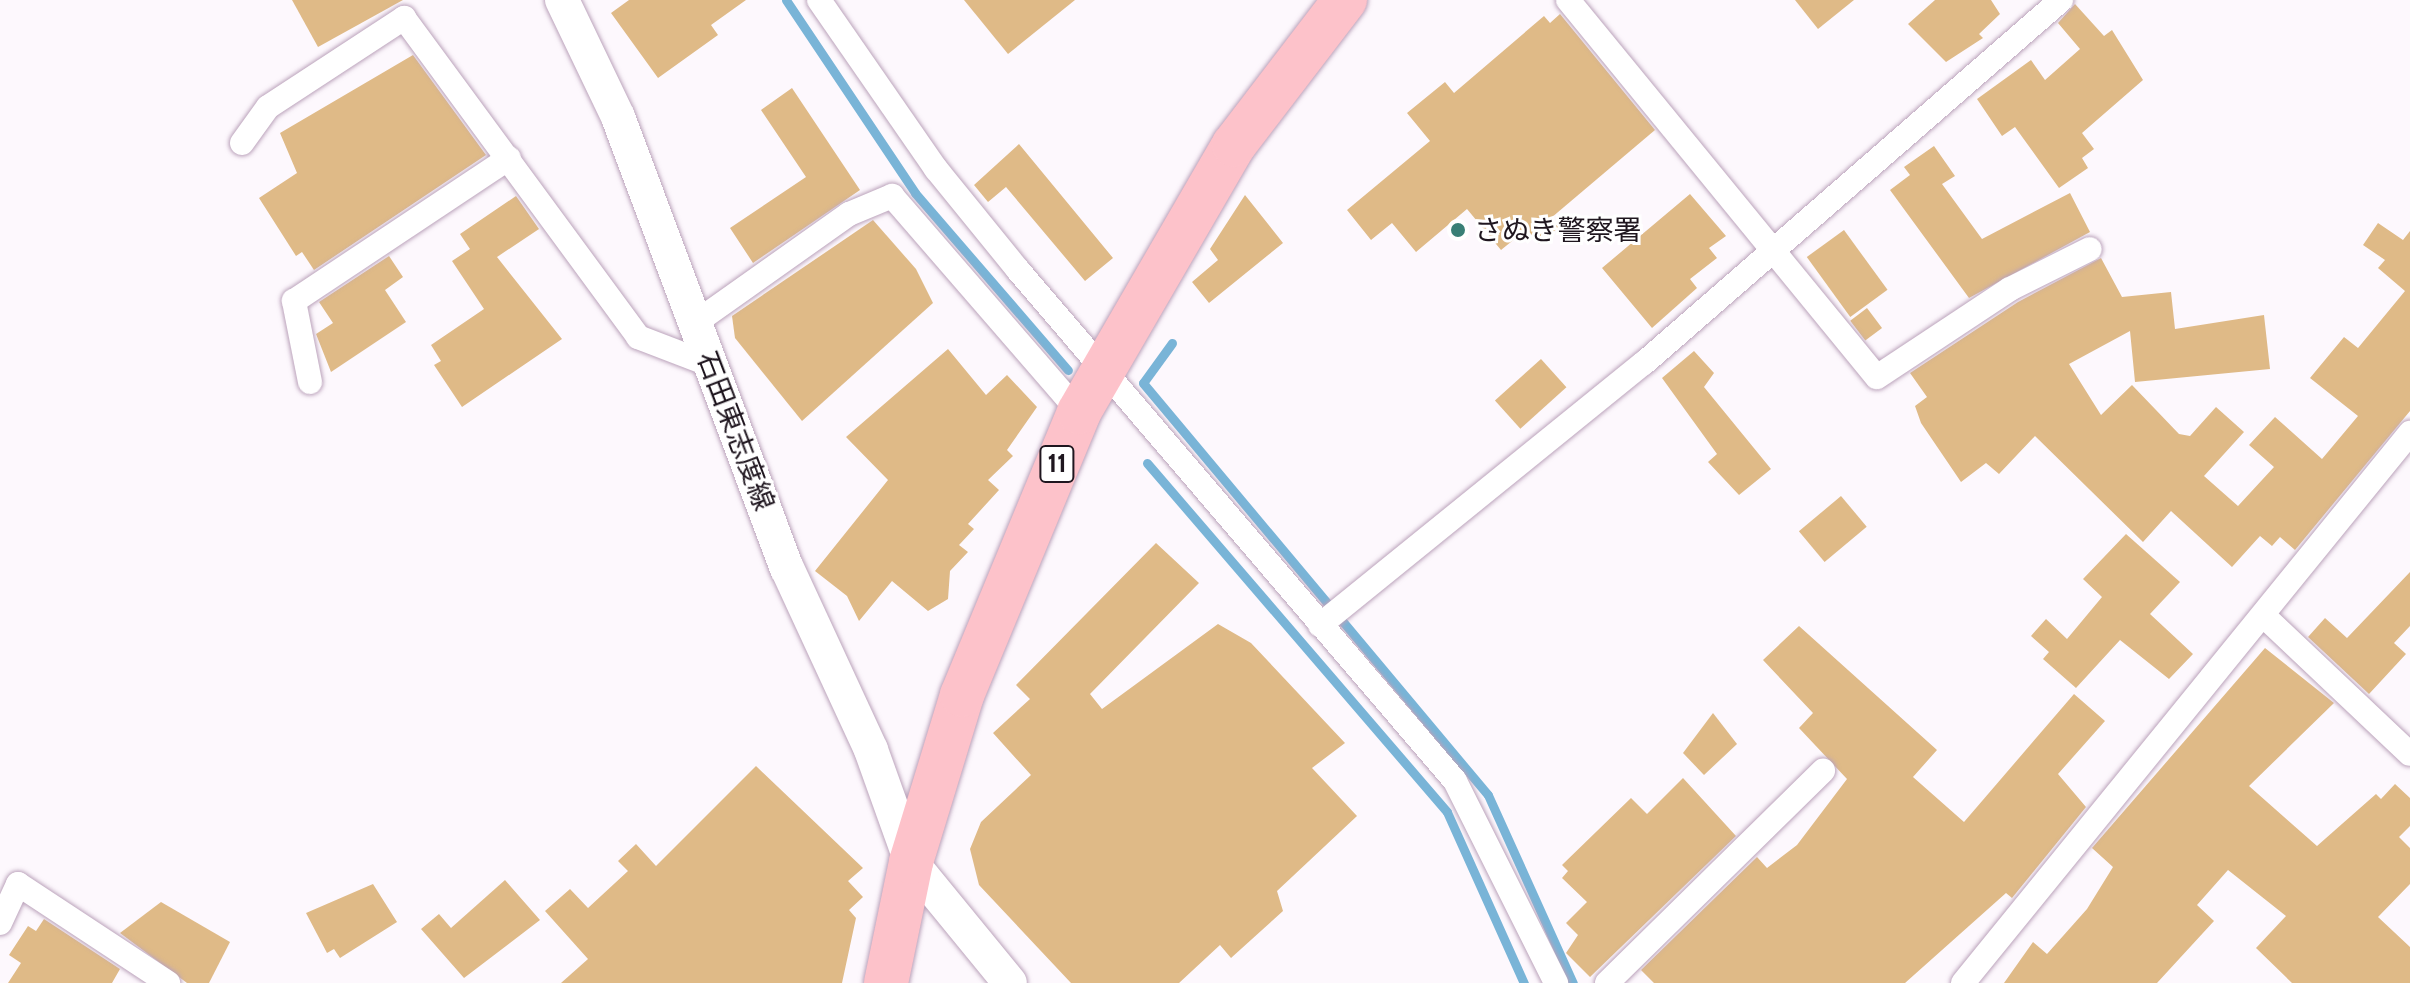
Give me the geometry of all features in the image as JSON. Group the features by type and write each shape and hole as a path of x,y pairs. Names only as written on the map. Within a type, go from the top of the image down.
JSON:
{"highway":[{"name":"11","path":"886,983 911,862 962,695 1079,412 1102,365 1234,145 1345,0"}],"main road":[{"name":"石田東志度線","path":"562,0 618,117 711,365 911,862 1010,983"}],"street":[{"path":"819,0 936,169 1455,781 1556,983"},
{"path":"1568,0 1777,248 1877,377 2010,289 2090,249"},
{"path":"1320,625 1777,248 2061,0"},
{"path":"242,143 268,107 404,18 638,337 711,365"},
{"path":"310,382 294,301 509,158"},
{"path":"695,323 849,214 892,196 1079,412"},
{"path":"1963,983 2265,617 2410,433"},
{"path":"2265,617 2410,754"},
{"path":"1607,983 1823,771"},
{"path":"0,923 18,884 168,983"}],"building":[{"path":"292,0 403,0 318,47"},
{"path":"629,0 746,0 711,25 718,35 658,78 611,13"},
{"path":"964,0 1075,0 1008,54"},
{"path":"1795,0 1854,0 1818,29"},
{"path":"1935,0 1991,0 2000,14 1979,34 1983,38 1946,62 1908,24"},
{"path":"2075,4 2104,36 2112,30 2143,80 2082,133 2094,149 2082,158 2088,168 2059,188 2015,127 2002,136 1977,99 2031,60 2045,80 2080,49 2058,23"},
{"path":"1560,14 1655,130 1551,218 1559,227 1539,244 1527,229 1501,250 1467,209 1416,252 1392,223 1371,240 1347,210 1430,141 1407,113 1445,82 1454,93 1544,16 1550,23"},
{"path":"413,55 486,155 314,270 302,252 296,256 259,198 297,173 280,133"},
{"path":"792,88 860,190 753,263 730,228 806,177 761,110"},
{"path":"1019,144 1113,258 1085,281 1006,187 988,202 974,185"},
{"path":"1934,146 1955,176 1942,184 1982,239 2070,193 2090,232 1969,298 1890,190 1910,175 1904,167"},
{"path":"1690,194 1726,236 1709,248 1717,258 1690,279 1697,288 1652,328 1602,268"},
{"path":"1245,195 1283,243 1209,303 1192,282 1218,260 1210,249"},
{"path":"516,196 539,229 497,257 562,339 462,407 434,365 441,361 431,345 484,309 452,261 470,249 460,234"},
{"path":"873,220 916,269 933,303 802,421 735,338 732,316"},
{"path":"2378,223 2403,240 2410,231 2410,411 2295,550 2280,537 2272,546 2260,536 2232,567 2171,511 2143,542 2035,436 1999,474 1986,463 1961,482 1921,423 1915,406 1927,397 1910,373 2018,302 2101,258 2122,297 2171,292 2175,329 2264,315 2270,369 2135,382 2130,331 2069,364 2101,415 2132,385 2179,434 2190,436 2216,407 2244,432 2204,476 2238,506 2274,467 2249,445 2275,417 2322,459 2358,416 2310,378 2344,337 2358,348 2405,291 2378,268 2385,260 2363,245"},
{"path":"1844,230 1887,290 1850,317 1807,257"},
{"path":"389,256 403,277 385,290 406,322 331,372 316,334 333,323 319,302"},
{"path":"1867,308 1882,328 1865,341 1850,321"},
{"path":"948,349 986,395 1007,375 1037,407 1007,450 1013,456 988,480 999,490 968,524 974,529 959,545 968,552 950,571 948,599 928,611 892,581 859,621 847,596 815,571 888,480 846,437"},
{"path":"1694,351 1714,373 1704,387 1771,469 1739,495 1708,462 1717,454 1662,378"},
{"path":"1541,359 1566,387 1520,429 1495,400"},
{"path":"1841,496 1867,527 1825,562 1799,531"},
{"path":"2126,534 2180,582 2150,614 2193,654 2169,679 2120,640 2076,688 2043,659 2049,652 2031,636 2046,619 2067,639 2102,597 2083,579"},
{"path":"1156,543 1199,583 1090,694 1102,709 1218,624 1251,643 1345,743 1312,768 1357,816 1277,891 1283,911 1231,958 1220,945 1179,983 1071,983 979,885 970,849 981,822 1031,775 993,733 1030,699 1016,685"},
{"path":"2410,572 2410,626 2394,643 2406,654 2369,694 2308,637 2325,618 2347,638"},
{"path":"1799,626 1937,750 1913,777 1964,822 2074,694 2105,721 2058,774 2086,807 2012,898 2006,893 1905,983 1654,983 1641,970 1757,857 1767,868 1797,845 1847,779 1799,728 1813,713 1763,660"},
{"path":"2265,648 2334,703 2249,786 2317,846 2376,794 2381,799 2395,784 2410,798 2410,826 2399,837 2410,848 2410,884 2378,917 2410,947 2410,983 2292,983 2256,948 2286,916 2228,870 2197,905 2214,921 2157,983 2004,983 2033,942 2047,954 2087,909 2113,867 2092,848"},
{"path":"1713,713 1737,744 1704,775 1683,753"},
{"path":"756,766 863,868 848,881 863,897 849,910 856,918 842,983 561,983 588,959 545,911 570,889 588,908 628,871 618,861 636,844 656,866"},
{"path":"1683,778 1736,836 1590,977 1566,953 1578,935 1566,923 1587,902 1562,878 1568,871 1562,865 1631,798 1647,814"},
{"path":"505,880 540,920 464,978 421,929 439,914 451,928"},
{"path":"373,884 397,922 340,958 334,949 327,953 306,913"},
{"path":"161,902 230,942 209,983 187,983 120,933"},
{"path":"44,919 120,969 112,983 8,983 21,963 9,955 28,926 36,931"}],"waterway":[{"path":"786,0 915,193 1068,370"},
{"path":"1172,343 1143,383 1488,795 1573,983"},
{"path":"1147,463 1447,812 1524,983"}],"place":[{"name":"さぬき警察署","path":"1458,230"}]}
